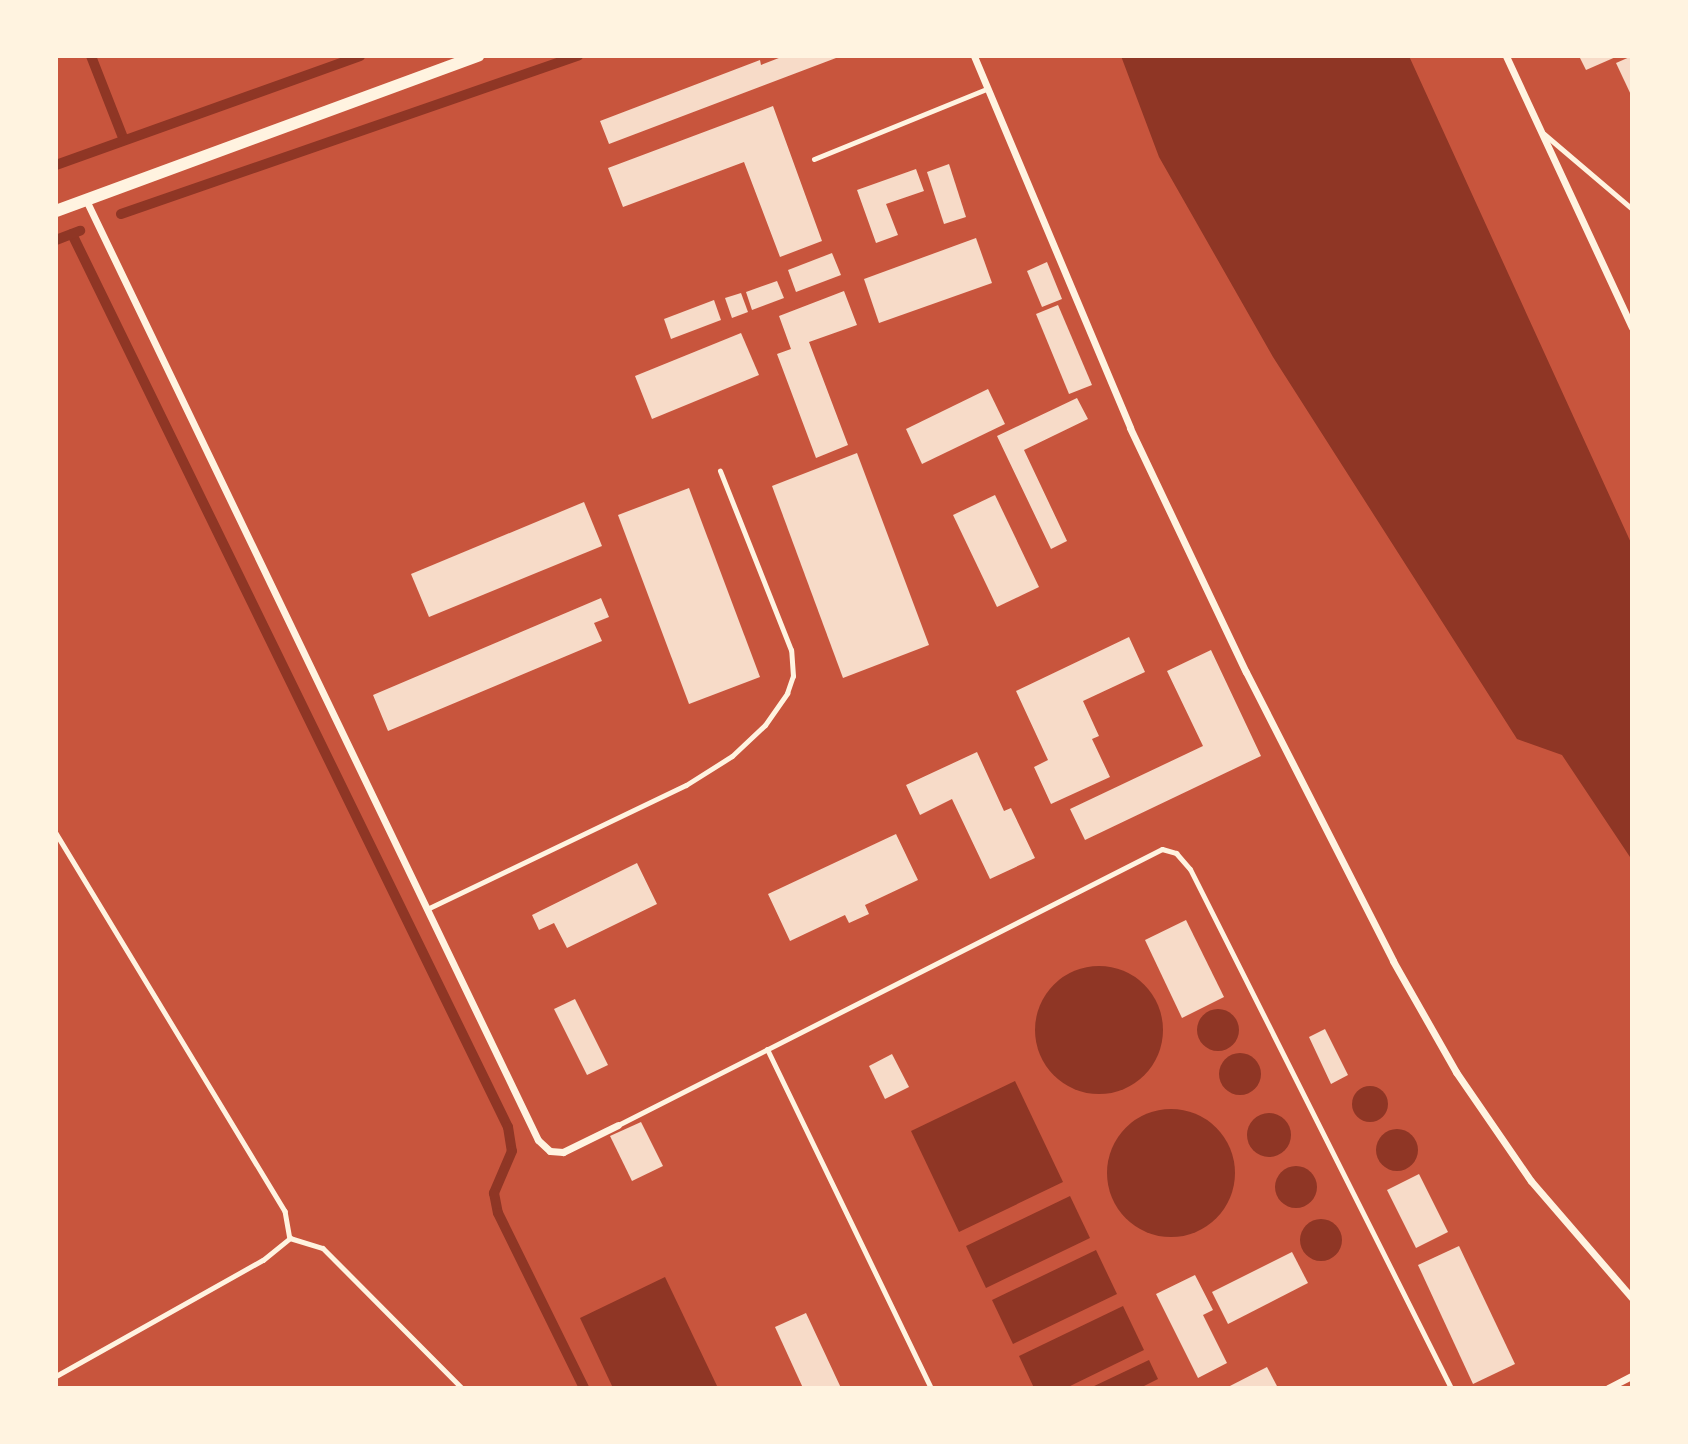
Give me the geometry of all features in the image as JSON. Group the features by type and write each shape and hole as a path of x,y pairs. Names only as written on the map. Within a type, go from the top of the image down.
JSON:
{"street":[{"path":"56,211 478,56"},
{"path":"974,56 1130,428 1246,672 1393,961 1456,1072 1531,1181 1632,1298"},
{"path":"1506,56 1632,327"},
{"path":"86,200 538,1140 550,1151 563,1152 618,1125"},
{"path":"1608,1388 1632,1376"}],"lane":[{"path":"814,159 986,89"},
{"path":"1542,132 1632,209"},
{"path":"427,909 686,785 732,755 765,725 787,693 793,676 791,650 720,471"},
{"path":"618,1125 1162,849 1176,853 1190,869 1451,1388"},
{"path":"767,1049 931,1388"}],"path":[{"path":"56,833 285,1211 290,1238"},
{"path":"56,1376 263,1260 290,1238"},
{"path":"290,1238 323,1248 462,1388"}],"shaded area":[{"path":"1121,56 1409,56 1632,545 1632,860 1562,755 1517,739 1273,357 1159,157"},
{"path":"1099,966 1124,971 1144,985 1158,1005 1163,1030 1158,1055 1144,1075 1124,1089 1099,1094 1074,1089 1054,1075 1040,1055 1035,1030 1040,1005 1054,985 1074,971"},
{"path":"1218,1009 1233,1015 1239,1030 1233,1045 1218,1051 1203,1045 1197,1030 1203,1015"},
{"path":"1240,1053 1255,1059 1261,1074 1255,1089 1240,1095 1225,1089 1219,1074 1225,1059"},
{"path":"1015,1081 1063,1182 959,1232 911,1131"},
{"path":"1370,1086 1383,1091 1388,1104 1383,1117 1370,1122 1357,1117 1352,1104 1357,1091"},
{"path":"1171,1109 1196,1114 1216,1128 1230,1148 1235,1173 1230,1198 1216,1218 1196,1232 1171,1237 1146,1232 1126,1218 1112,1198 1107,1173 1112,1148 1126,1128 1146,1114"},
{"path":"1269,1113 1284,1120 1291,1135 1284,1150 1269,1157 1254,1150 1247,1135 1254,1120"},
{"path":"1397,1129 1412,1135 1418,1150 1412,1165 1397,1171 1382,1165 1376,1150 1382,1135"},
{"path":"1296,1166 1311,1172 1317,1187 1311,1202 1296,1208 1281,1202 1275,1187 1281,1172"},
{"path":"1070,1196 1090,1238 986,1288 966,1246"},
{"path":"1321,1219 1336,1225 1342,1240 1336,1255 1321,1261 1306,1255 1300,1240 1306,1225"},
{"path":"1096,1250 1117,1294 1013,1344 992,1300"},
{"path":"665,1277 718,1388 613,1388 580,1318"},
{"path":"1123,1306 1144,1350 1066,1388 1034,1388 1019,1356"},
{"path":"1149,1360 1158,1379 1140,1388 1090,1388"}],"building":[{"path":"784,56 836,58 609,144 600,121 760,60 761,65"},
{"path":"1579,56 1618,56 1586,70"},
{"path":"1632,56 1632,97 1616,63"},
{"path":"773,106 822,241 780,257 744,162 623,207 608,168"},
{"path":"949,164 966,217 944,224 927,172"},
{"path":"916,169 924,191 886,204 898,235 876,243 857,190"},
{"path":"976,238 992,283 879,323 864,279"},
{"path":"832,253 841,275 796,292 788,270"},
{"path":"1047,262 1062,299 1042,307 1027,271"},
{"path":"777,281 784,298 752,310 746,292"},
{"path":"844,291 857,325 809,342 848,445 816,458 777,354 791,349 779,316"},
{"path":"741,293 748,312 732,318 725,298"},
{"path":"714,300 721,320 671,339 664,319"},
{"path":"1058,305 1092,385 1069,394 1036,314"},
{"path":"741,333 759,375 652,419 635,376"},
{"path":"988,389 1005,424 922,464 906,429"},
{"path":"1077,398 1088,419 1024,450 1067,541 1051,549 997,436"},
{"path":"857,453 929,645 843,678 772,486"},
{"path":"689,488 760,677 689,704 618,515"},
{"path":"995,495 1039,587 997,607 953,515"},
{"path":"584,502 602,546 429,617 411,574"},
{"path":"601,598 609,617 594,623 602,641 388,731 373,695"},
{"path":"1129,637 1145,672 1083,701 1099,736 1092,739 1110,777 1051,804 1034,767 1048,760 1016,691"},
{"path":"1211,650 1261,756 1085,840 1070,809 1203,746 1167,671"},
{"path":"977,752 1004,811 1011,808 1035,858 990,879 952,799 920,815 906,785"},
{"path":"896,834 918,880 865,905 869,914 849,923 845,915 790,941 768,894"},
{"path":"637,863 657,904 567,948 554,923 539,930 532,915"},
{"path":"1186,920 1224,997 1182,1018 1145,940"},
{"path":"575,999 608,1065 587,1075 554,1009"},
{"path":"1325,1029 1348,1075 1331,1084 1309,1037"},
{"path":"892,1054 909,1087 885,1099 869,1066"},
{"path":"641,1122 663,1166 632,1181 610,1136"},
{"path":"1419,1174 1448,1232 1416,1248 1387,1190"},
{"path":"1459,1246 1515,1364 1473,1384 1418,1265"},
{"path":"1292,1252 1308,1283 1228,1324 1212,1292"},
{"path":"1195,1275 1213,1310 1203,1315 1227,1363 1198,1378 1156,1294"},
{"path":"806,1313 841,1388 803,1388 775,1327"},
{"path":"1267,1367 1278,1388 1226,1388"}],"waterway":[{"path":"91,56 124,140"},
{"path":"56,165 360,56"},
{"path":"121,214 578,56"},
{"path":"56,240 80,231"},
{"path":"72,234 508,1127 512,1151 494,1193 498,1213 584,1388"}]}
